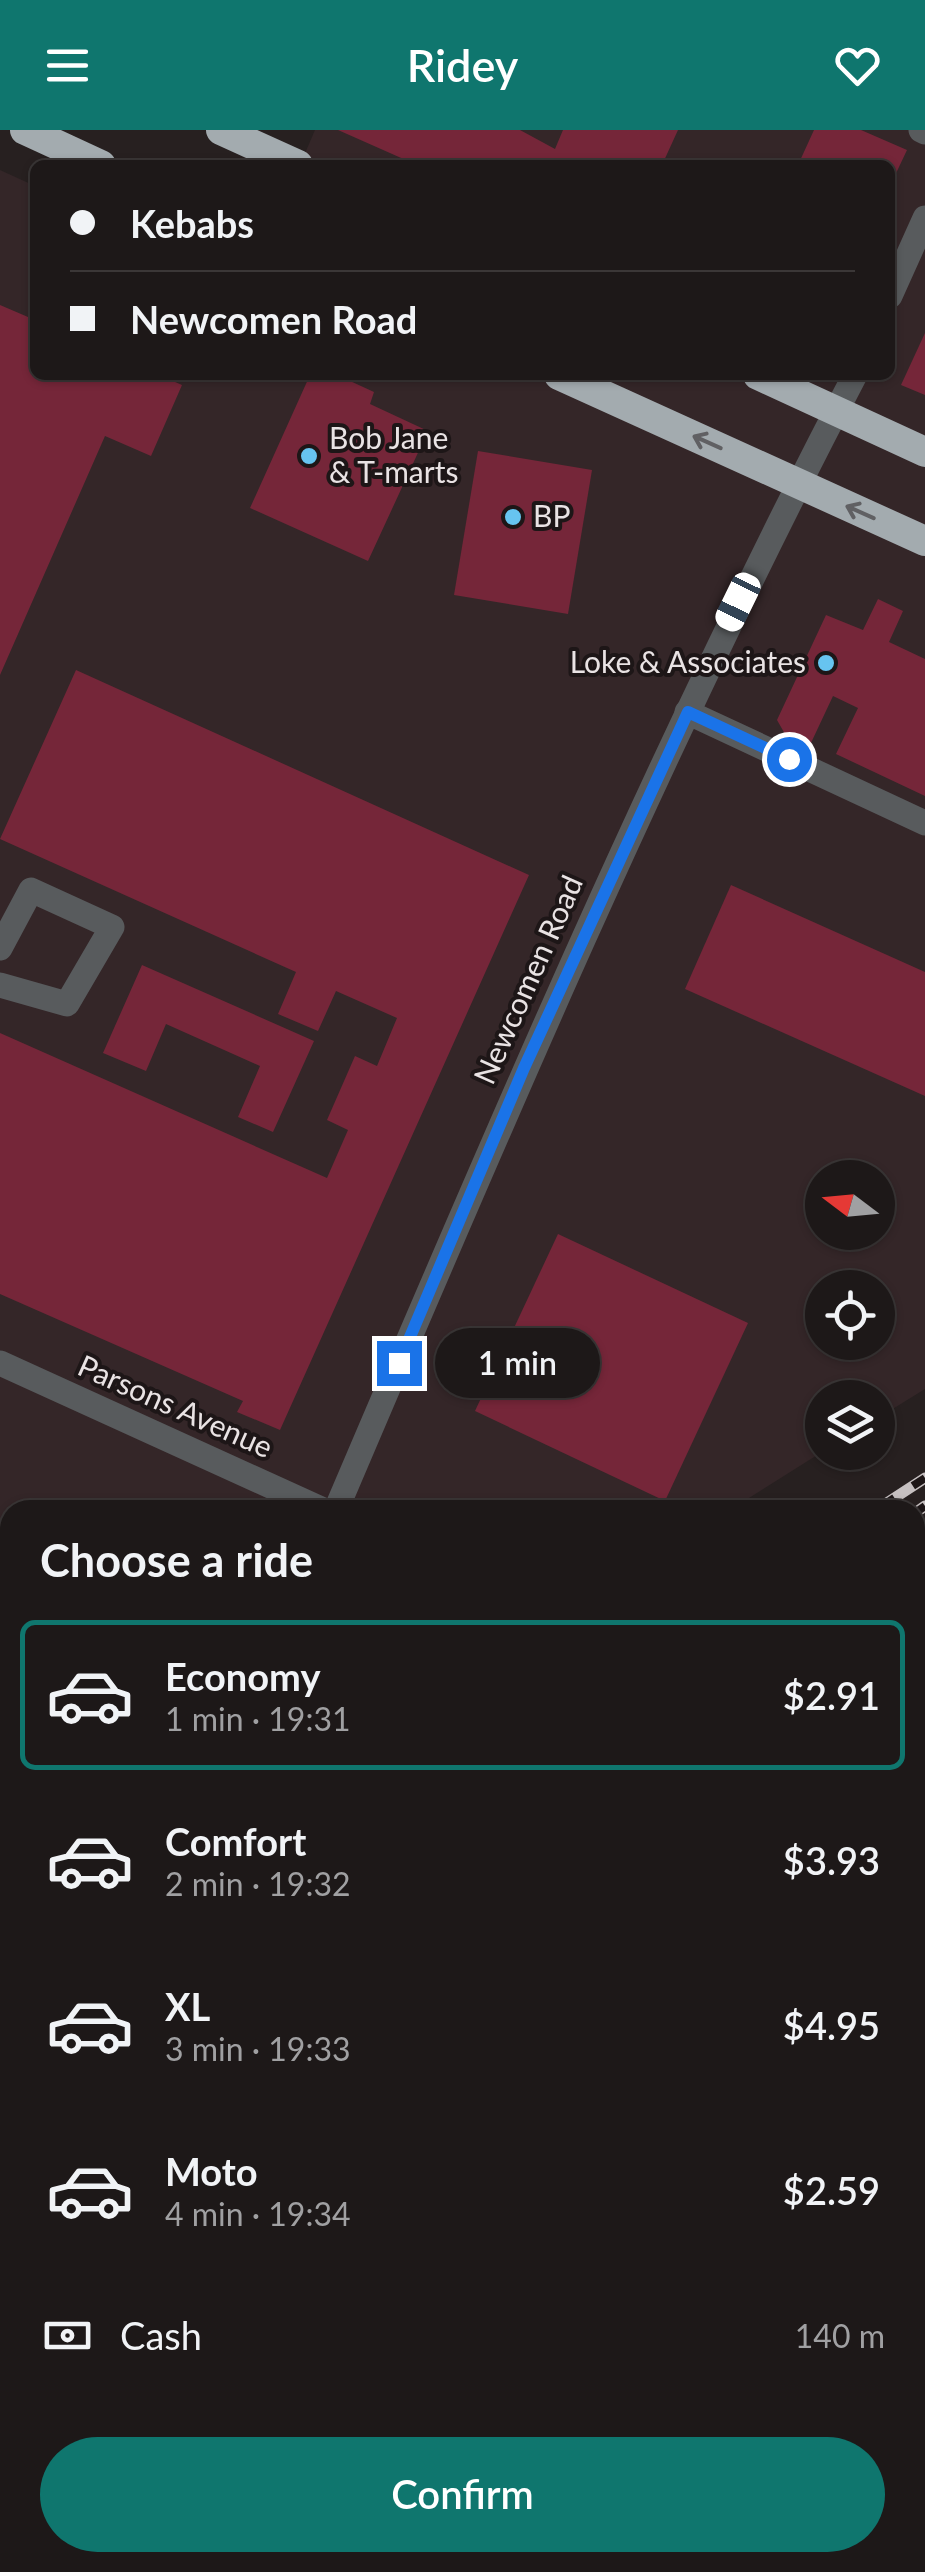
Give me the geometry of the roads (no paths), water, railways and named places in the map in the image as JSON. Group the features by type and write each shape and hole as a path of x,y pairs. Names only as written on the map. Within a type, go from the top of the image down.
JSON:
{"highway":[{"path":"25,130 90,160"},
{"path":"221,130 287,160"},
{"path":"570,380 925,541"},
{"path":"769,380 925,452"}],"street":[{"path":"895,285 925,218"},
{"name":"Newcomen Road","path":"340,1500 524,1068 796,482 851,380"},
{"path":"688,712 925,822"},
{"path":"0,948 31,890 112,927 67,1004 0,984"},
{"name":"Parsons Avenue","path":"0,1363 301,1500"}],"railway":[{"path":"891,1500 925,1478"}],"place":[{"name":"Bob Jane & T-marts","path":"309,456"},
{"name":"BP","path":"513,517"},
{"name":"Loke & Associates","path":"826,663"}]}
